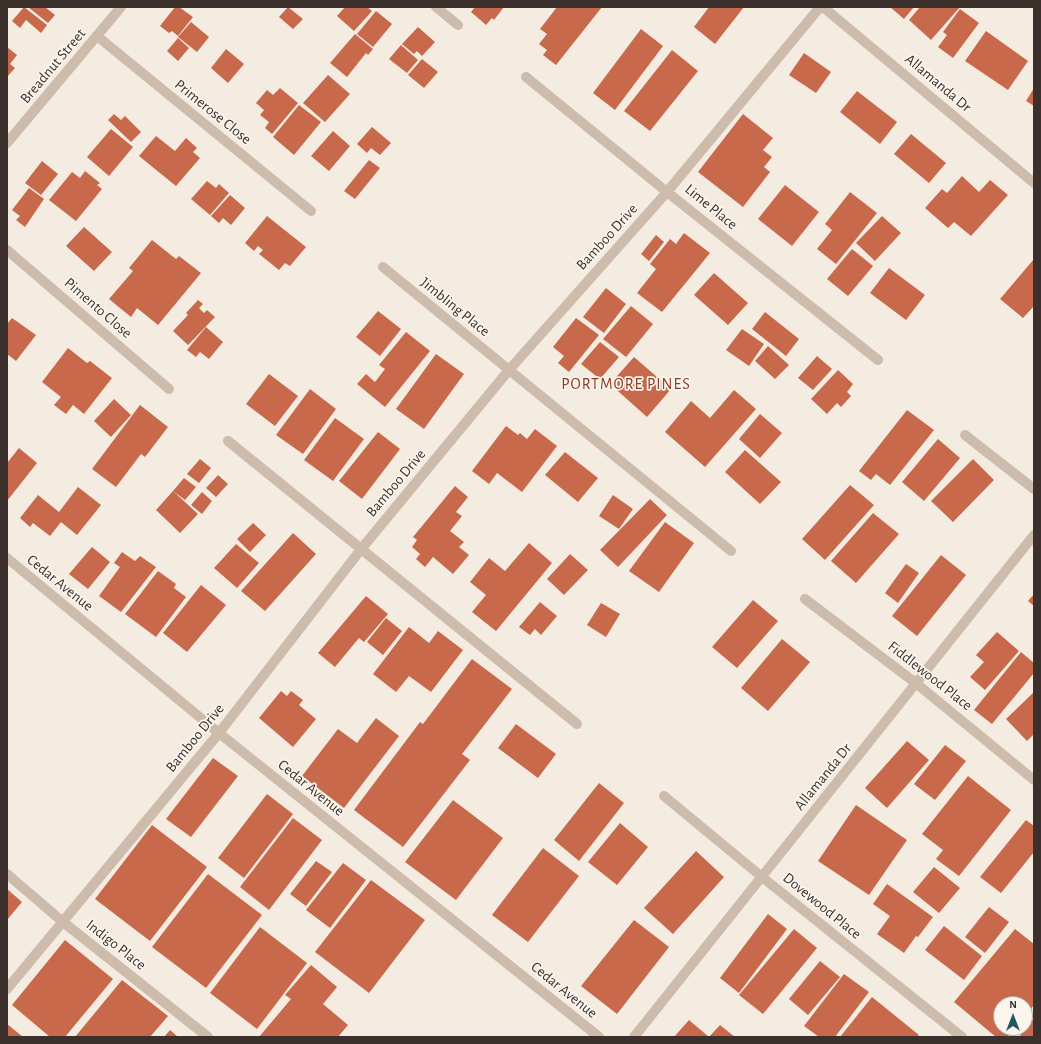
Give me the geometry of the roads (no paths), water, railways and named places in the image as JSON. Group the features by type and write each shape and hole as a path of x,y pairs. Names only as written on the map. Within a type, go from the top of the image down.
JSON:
{"street":[{"name":"Breadnut Street","path":"7,144 121,7"},
{"path":"436,7 458,25"},
{"name":"Bamboo Drive","path":"7,989 219,733 362,548 509,370 667,192 820,7"},
{"name":"Allamanda Dr","path":"823,7 1034,183"},
{"name":"Primerose Close","path":"97,36 311,211"},
{"name":"Lime Place","path":"526,77 667,192 878,360"},
{"name":"Pimento Close","path":"7,250 169,389"},
{"name":"Jimbling Place","path":"383,267 731,551"},
{"path":"965,435 1034,489"},
{"path":"228,441 362,548 577,724"},
{"name":"Allamanda Dr","path":"634,1037 917,684 1034,535"},
{"name":"Cedar Avenue","path":"7,558 219,733 599,1037"},
{"name":"Fiddlewood Place","path":"804,599 917,684 1034,780"},
{"name":"Dovewood Place","path":"664,796 762,877 962,1037"},
{"name":"Indigo Place","path":"7,874 62,922 208,1037"}],"district":[{"name":"PORTMORE PINES","path":"626,384"}]}
